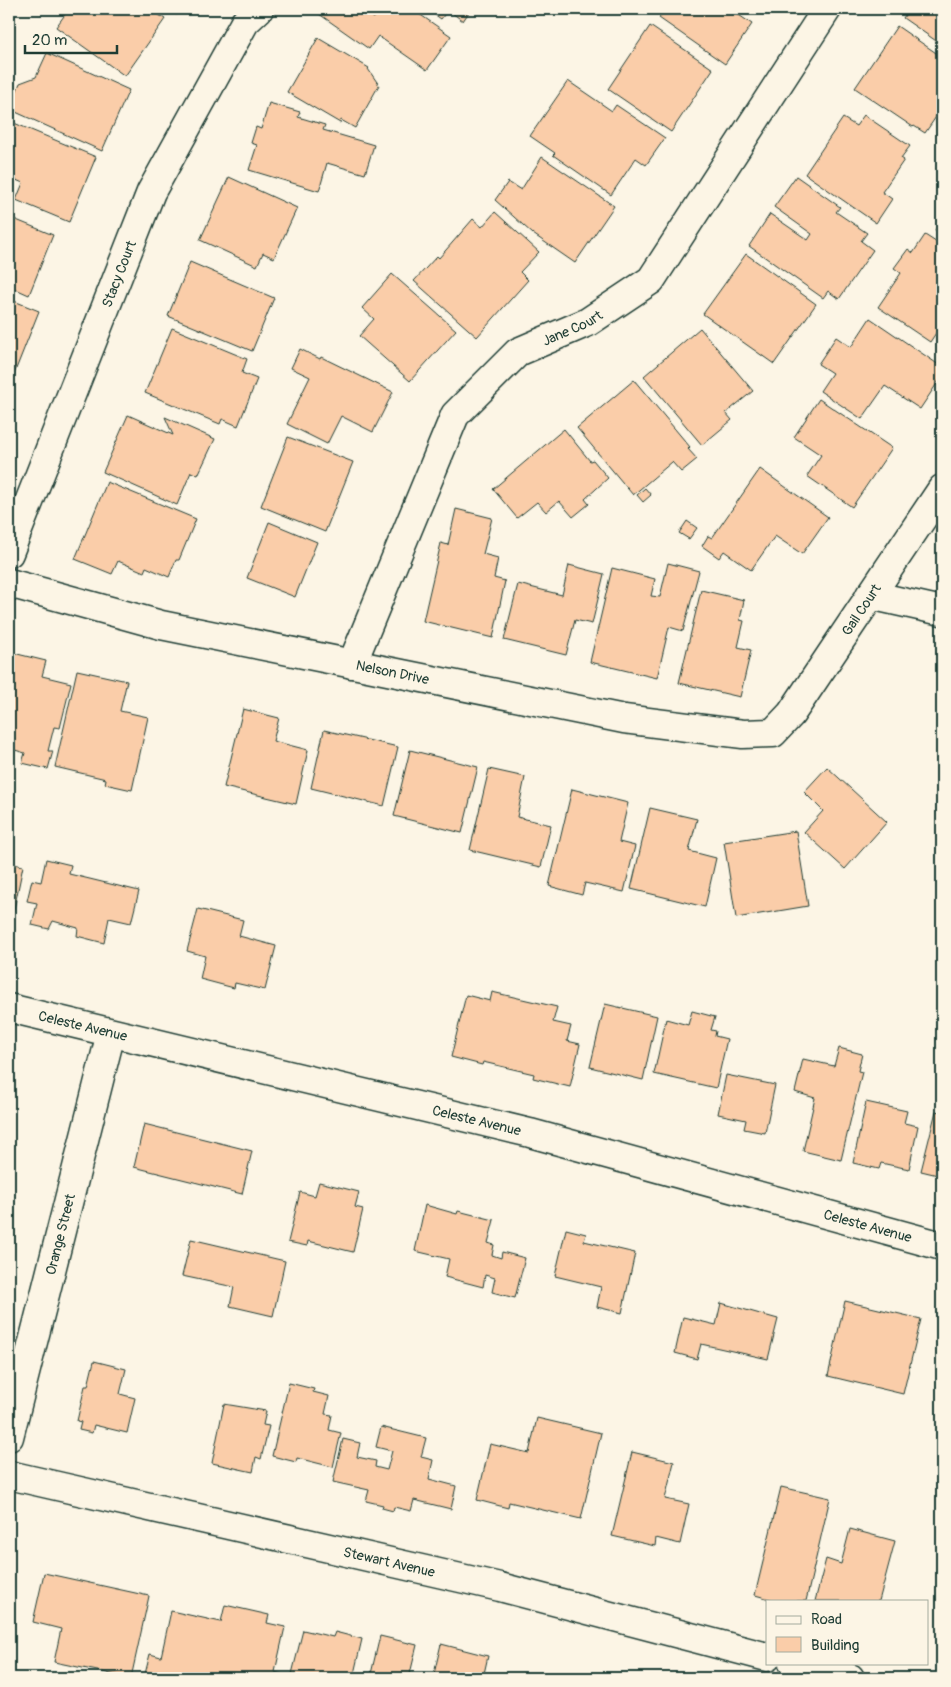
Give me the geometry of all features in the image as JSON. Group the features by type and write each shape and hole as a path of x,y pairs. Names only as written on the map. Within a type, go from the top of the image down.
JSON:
{"street":[{"name":"Stacy Court","path":"9,553 151,192 245,22 259,9"},
{"name":"Jane Court","path":"352,664 456,415 518,352 588,322 651,280 827,9"},
{"name":"Gail Court","path":"778,727 791,714 942,489"},
{"name":"Nelson Drive","path":"9,583 161,626 624,718 743,734 773,733 778,727"},
{"path":"870,595 942,610"},
{"name":"Celeste Avenue","path":"9,1008 530,1133 942,1246"},
{"name":"Orange Street","path":"9,1437 111,1033"},
{"name":"Stewart Avenue","path":"9,1475 500,1587 766,1657"},
{"path":"797,1664 850,1678"}],"building":[{"path":"69,9 150,9 165,19 125,76 56,27"},
{"path":"168,9 182,9 177,15"},
{"path":"312,9 360,9 374,18 380,9 412,9 451,36 427,70 378,36 369,49"},
{"path":"427,9 471,9 463,21 448,10 441,19"},
{"path":"665,9 730,9 752,24 725,64 659,18"},
{"path":"909,9 942,9 942,45 903,18"},
{"path":"650,26 713,69 671,132 608,89"},
{"path":"897,26 942,57 942,108 925,133 855,88"},
{"path":"318,38 369,68 379,85 355,128 341,120 340,123 287,92"},
{"path":"47,53 129,90 102,151 9,109 20,83 36,77"},
{"path":"568,81 612,111 616,105 665,138 646,165 636,158 611,195 553,155 555,153 530,136"},
{"path":"269,103 300,112 298,117 325,125 323,130 374,145 365,174 327,163 319,191 249,170 257,145 251,143 256,127 261,129"},
{"path":"864,115 910,146 901,158 904,160 882,192 892,199 876,223 805,174 843,118 856,126"},
{"path":"14,123 96,157 69,222 16,200 23,183 9,177 9,136"},
{"path":"542,157 614,206 575,263 533,234 495,200 508,182 521,190"},
{"path":"796,176 840,207 836,212 867,233 861,241 873,250 839,299 828,291 823,298 749,246 770,214 808,240 812,234 774,207"},
{"path":"229,177 297,208 274,258 263,253 257,266 200,240"},
{"path":"495,212 539,252 520,272 528,280 477,337 414,281 437,256 439,258 473,219 482,227"},
{"path":"9,217 53,235 29,295 9,286"},
{"path":"942,220 942,234 935,230"},
{"path":"925,235 942,246 942,324 930,342 878,307 901,273 894,268 908,249 913,253"},
{"path":"746,254 816,304 774,364 703,314"},
{"path":"190,262 274,298 252,351 168,316"},
{"path":"392,274 456,330 410,381 359,336 374,319 362,308"},
{"path":"9,299 39,311 14,374 9,372"},
{"path":"870,318 942,367 942,376 920,409 885,386 862,419 820,391 832,373 818,364 836,337 851,347"},
{"path":"172,328 247,359 242,373 257,379 238,426 222,419 220,424 145,393"},
{"path":"700,328 753,391 726,413 732,420 702,445 644,376"},
{"path":"300,349 320,359 321,357 393,392 373,432 341,416 327,444 287,424 310,377 291,368"},
{"path":"634,380 690,447 688,449 697,459 681,472 672,462 633,495 577,428"},
{"path":"819,399 892,448 852,507 807,476 821,455 794,437"},
{"path":"128,415 173,435 165,417 215,439 198,475 191,472 177,505 103,472"},
{"path":"564,429 590,461 593,460 608,478 585,499 589,504 573,517 559,501 546,512 537,502 517,518 493,489"},
{"path":"288,437 353,462 325,532 261,506"},
{"path":"760,469 828,517 802,554 775,536 751,570 724,551 719,558 702,546 708,536 712,538"},
{"path":"107,482 196,519 179,560 176,560 169,577 146,567 144,572 118,561 112,574 75,559"},
{"path":"645,488 651,495 643,502 637,495"},
{"path":"456,509 492,518 483,554 498,558 494,578 505,581 493,638 423,621 441,543 448,545"},
{"path":"687,521 697,528 689,539 679,533"},
{"path":"269,522 317,542 295,597 247,578"},
{"path":"668,563 699,571 683,631 669,627 657,678 590,662 612,568 655,579 651,596 660,597"},
{"path":"569,565 604,574 592,624 575,620 566,655 504,640 518,584 562,595"},
{"path":"701,590 744,600 740,620 744,621 738,647 751,650 740,697 679,683"},
{"path":"9,652 46,661 42,676 71,683 60,728 54,727 48,751 53,751 48,769 22,763 25,753 15,750 14,754 9,753"},
{"path":"77,670 127,681 120,711 148,717 132,790 105,784 106,779 55,767"},
{"path":"243,709 279,718 273,741 308,750 296,804 224,787"},
{"path":"324,730 398,747 384,806 311,788"},
{"path":"410,750 478,767 462,833 394,816"},
{"path":"827,767 887,822 845,869 804,832 823,811 804,792"},
{"path":"489,769 525,777 517,817 551,825 541,867 470,850"},
{"path":"572,789 628,803 619,842 635,846 624,892 585,883 582,895 549,886"},
{"path":"650,808 697,819 689,851 716,858 705,907 631,889"},
{"path":"796,831 808,906 736,918 724,842"},
{"path":"46,859 71,865 69,874 139,891 131,923 109,918 104,943 77,936 78,928 53,921 49,929 32,925 37,903 27,901 32,880 41,882"},
{"path":"9,863 23,866 12,919 9,918"},
{"path":"198,909 243,920 239,936 276,946 265,990 235,983 234,988 200,979 205,956 187,951"},
{"path":"492,992 557,1007 553,1022 571,1026 567,1041 580,1044 570,1087 533,1078 534,1074 483,1062 482,1065 451,1057 466,995 490,1001"},
{"path":"605,1004 657,1016 643,1080 590,1067"},
{"path":"692,1011 715,1017 711,1030 716,1031 715,1036 727,1039 716,1088 654,1074 666,1019 688,1025"},
{"path":"839,1048 862,1054 858,1071 862,1072 841,1160 803,1151 815,1098 795,1092 803,1059 834,1066"},
{"path":"726,1075 775,1085 765,1133 744,1129 746,1120 718,1114"},
{"path":"866,1102 907,1111 904,1123 918,1126 909,1169 881,1163 879,1169 853,1163"},
{"path":"936,1111 942,1113 942,1176 921,1171"},
{"path":"144,1124 252,1151 242,1194 134,1167"},
{"path":"319,1182 359,1192 355,1207 363,1209 353,1252 308,1241 307,1246 288,1242 300,1192 315,1196"},
{"path":"425,1205 457,1214 458,1211 494,1220 488,1243 494,1245 492,1255 501,1258 502,1252 525,1258 515,1298 492,1292 495,1278 485,1275 483,1287 445,1277 449,1259 415,1251"},
{"path":"566,1229 586,1234 584,1241 635,1253 622,1313 597,1307 601,1287 555,1276"},
{"path":"191,1239 285,1261 273,1316 230,1306 234,1287 182,1276"},
{"path":"845,1301 921,1319 903,1394 828,1376"},
{"path":"721,1303 778,1319 768,1359 701,1344 697,1359 675,1353 683,1317 716,1325"},
{"path":"94,1361 126,1369 120,1394 135,1398 127,1433 94,1425 92,1433 79,1430 81,1422 77,1421 85,1386 88,1386"},
{"path":"289,1383 314,1389 313,1392 329,1396 325,1414 332,1415 329,1430 341,1433 333,1467 297,1458 296,1462 272,1456"},
{"path":"224,1404 266,1411 263,1425 269,1426 261,1459 256,1457 253,1472 212,1463"},
{"path":"537,1418 601,1433 581,1519 509,1502 508,1508 477,1500 490,1444 529,1453"},
{"path":"381,1427 426,1438 421,1457 433,1460 429,1479 456,1486 451,1509 414,1500 411,1511 394,1507 393,1511 382,1508 383,1505 366,1501 369,1490 333,1482 343,1439 360,1443 357,1457 376,1461 375,1467 387,1470 392,1451 376,1447"},
{"path":"632,1452 674,1462 665,1499 689,1504 680,1544 656,1538 655,1546 612,1536"},
{"path":"781,1487 830,1498 806,1600 773,1600 755,1595"},
{"path":"850,1529 895,1541 879,1600 815,1600 826,1559 841,1564"},
{"path":"44,1573 149,1596 131,1678 54,1662 61,1629 33,1622"},
{"path":"225,1605 269,1615 267,1623 285,1627 275,1672 282,1674 281,1678 182,1678 171,1676 170,1678 144,1678 150,1654 161,1657 171,1611 221,1622"},
{"path":"303,1630 333,1637 335,1632 362,1639 353,1678 291,1678"},
{"path":"380,1636 417,1645 409,1678 370,1678"},
{"path":"441,1644 488,1656 483,1678 433,1678"}]}
